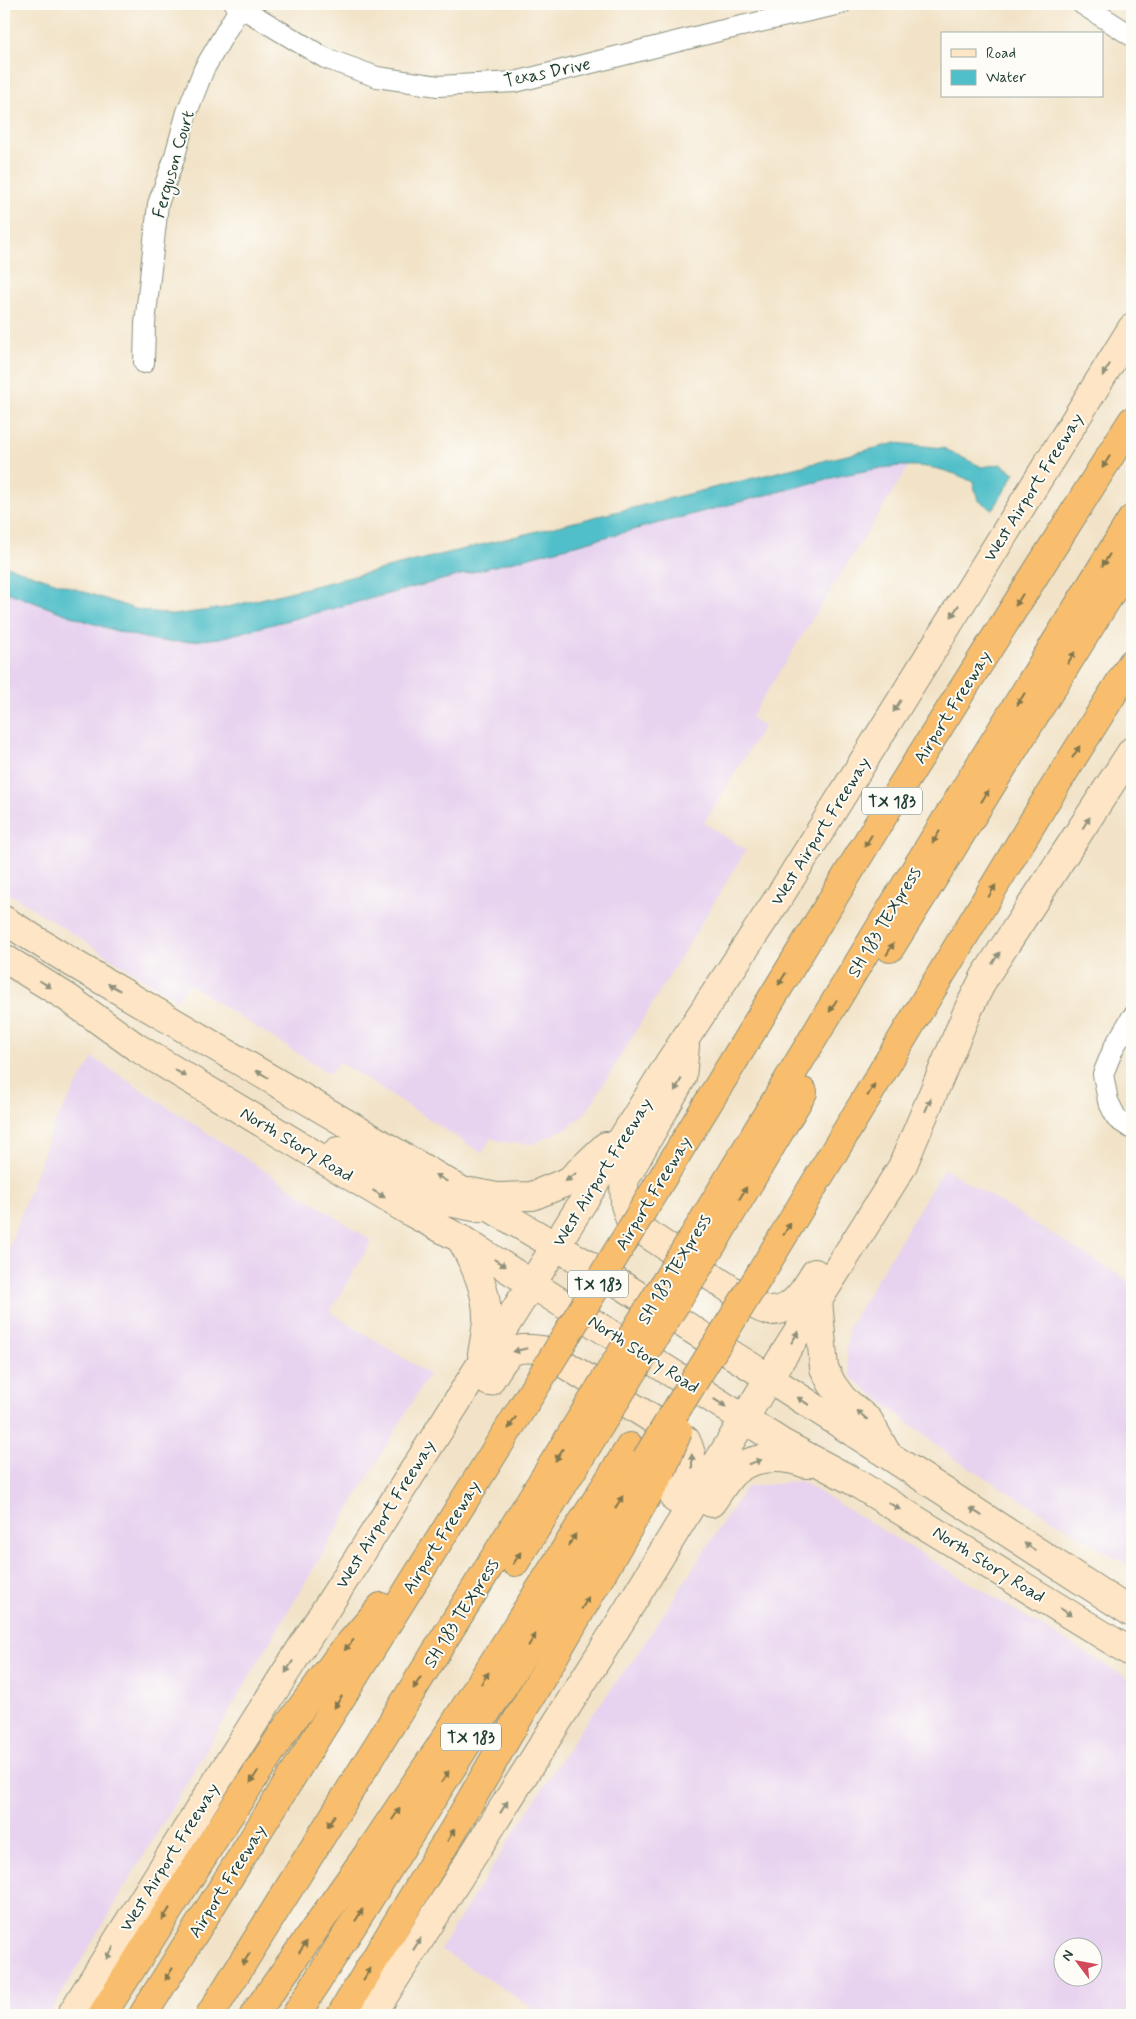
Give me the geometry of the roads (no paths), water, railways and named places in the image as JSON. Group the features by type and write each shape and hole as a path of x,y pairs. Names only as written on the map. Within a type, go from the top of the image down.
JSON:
{"highway":[{"name":"Airport Freeway","path":"143,2015 538,1382 891,803 1132,421"},
{"name":"SH 183 TEXpress","path":"711,1228 902,890 1132,519"},
{"name":"SH 183 TEXpress","path":"232,2015 592,1420 1132,559"},
{"name":"TX 183","path":"296,2015 646,1459 1132,663"},
{"name":"SH 183 TEXpress","path":"210,2015 592,1420"},
{"path":"254,2015 375,1844 440,1747 646,1459"},
{"path":"341,2015 454,1829 646,1459"},
{"path":"102,2015 285,1730 339,1656 438,1542"}],"main road":[{"name":"West Airport Freeway","path":"71,2015 633,1121 781,894 1132,328"},
{"path":"372,2015 902,1167 968,1010 985,976 1132,751"},
{"name":"North Story Road","path":"13,926 612,1279 769,1378 1132,1613"},
{"name":"North Story Road","path":"4,960 68,998 136,1046 326,1162 412,1213 461,1239 782,1443 853,1481 1132,1653"},
{"path":"686,1038 682,1078 624,1181 626,1205 631,1223 751,1304 768,1311 784,1308 796,1301 889,1162 911,1142"},
{"path":"464,1191 497,1197 532,1196 569,1181 633,1121"},
{"path":"326,1162 338,1151 350,1152 438,1200 498,1212"},
{"path":"461,1239 474,1264 486,1299 487,1319 481,1362"},
{"path":"818,1300 824,1368 832,1384 843,1399 869,1421 888,1456"},
{"path":"368,1540 402,1518 507,1354 524,1347 542,1350 686,1440 692,1453 692,1471 595,1635 586,1675"},
{"path":"586,1675 618,1648 709,1506 733,1473 747,1464 763,1459 778,1458 799,1461 853,1481"}],"street":[{"name":"Texas Drive","path":"238,5 325,58 377,77 438,86 515,82 719,31 840,4"},
{"path":"1082,4 1132,36"},
{"name":"Ferguson Court","path":"144,363 146,314 158,204 174,159 187,112 204,69 238,5"},
{"path":"4,960 13,926"},
{"path":"1132,1017 1114,1047 1103,1074 1108,1101 1112,1110 1117,1119 1132,1129"}],"water":[{"path":"896,443 943,448 982,467 1000,464 1015,473 993,510 978,500 973,482 939,469 923,466 891,467 839,476 220,638 179,642 135,636 97,625 4,591 4,565 135,609 173,615 224,608"}]}
